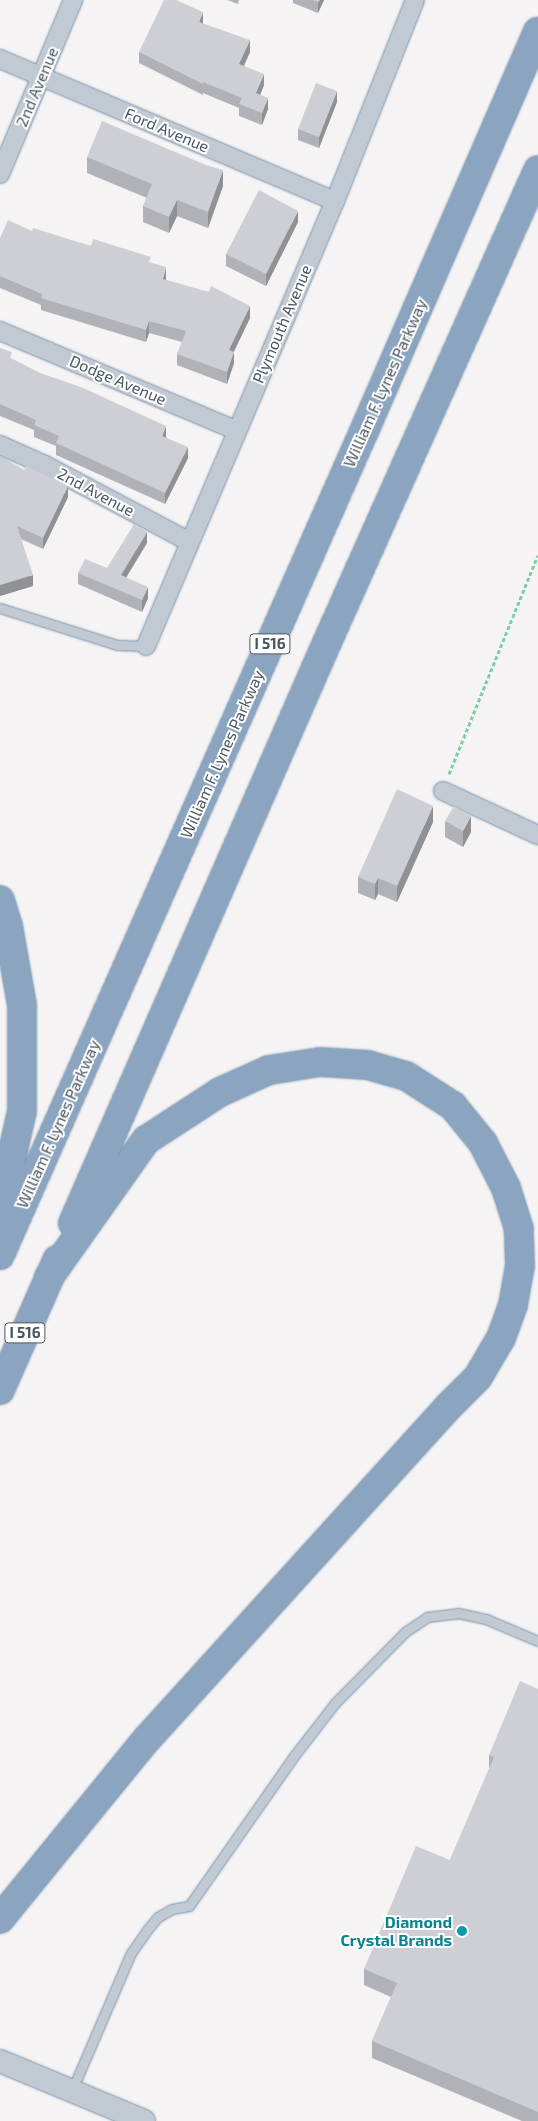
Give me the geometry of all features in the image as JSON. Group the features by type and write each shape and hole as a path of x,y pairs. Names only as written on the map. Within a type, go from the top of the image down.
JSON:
{"highway":[{"name":"William F. Lynes Parkway","path":"0,1256 538,32"},
{"name":"I 516","path":"0,1390 325,647 538,170"},
{"path":"0,900 8,926 22,1005 22,1111 0,1209"},
{"path":"0,1919 147,1739 448,1407 478,1377 501,1338 513,1305 520,1266 519,1229 506,1188 483,1143 453,1106 406,1076 368,1065 320,1062 270,1070 220,1092 146,1140 49,1277"}],"street":[{"name":"2nd Avenue","path":"0,174 73,0"},
{"name":"Plymouth Avenue","path":"146,646 236,430 335,201 415,0"},
{"name":"Ford Avenue","path":"0,59 335,201"},
{"name":"Dodge Avenue","path":"0,331 236,430"},
{"name":"2nd Avenue","path":"0,446 45,464 190,542"},
{"path":"443,792 538,835"},
{"path":"0,2061 144,2121"}],"lane":[{"path":"0,608 117,646 146,646"},
{"path":"71,2091 131,1953 147,1930 158,1918 172,1909 189,1906 294,1756 329,1711 405,1632 427,1617 458,1612 486,1619 538,1641"}],"path":[{"path":"443,792 538,555"}],"building":[{"path":"164,0 176,0 203,12 199,22 250,40 239,64 264,74 256,93 268,98 262,113 239,104 242,98 203,82 203,84 139,52"},
{"path":"316,83 337,91 319,137 298,129"},
{"path":"102,121 206,165 223,170 208,212 177,200 169,217 143,206 152,184 87,157"},
{"path":"259,190 298,211 266,274 226,254"},
{"path":"8,220 32,231 33,228 91,246 93,239 151,257 149,262 166,267 163,279 209,292 211,286 250,306 229,350 234,352 227,372 177,354 186,331 149,321 146,330 41,298 42,294 0,276 0,238"},
{"path":"0,348 12,352 10,358 37,372 81,387 166,426 162,436 188,447 165,493 56,443 59,436 34,425 36,420 0,404"},
{"path":"0,456 24,470 26,466 68,486 43,538 17,526 33,575 0,585"},
{"path":"134,524 147,532 121,575 148,587 142,600 78,573 85,559 107,568"},
{"path":"397,789 433,806 397,886 378,878 375,884 358,877"},
{"path":"454,806 471,816 463,831 445,821"},
{"name":"Diamond Crystal Brands","path":"520,1681 538,1689 538,2112 372,2041 397,1983 364,1969 416,1846 450,1860 494,1757 489,1755"}],"place":[{"name":"Diamond Crystal Brands","path":"462,1931"}]}
